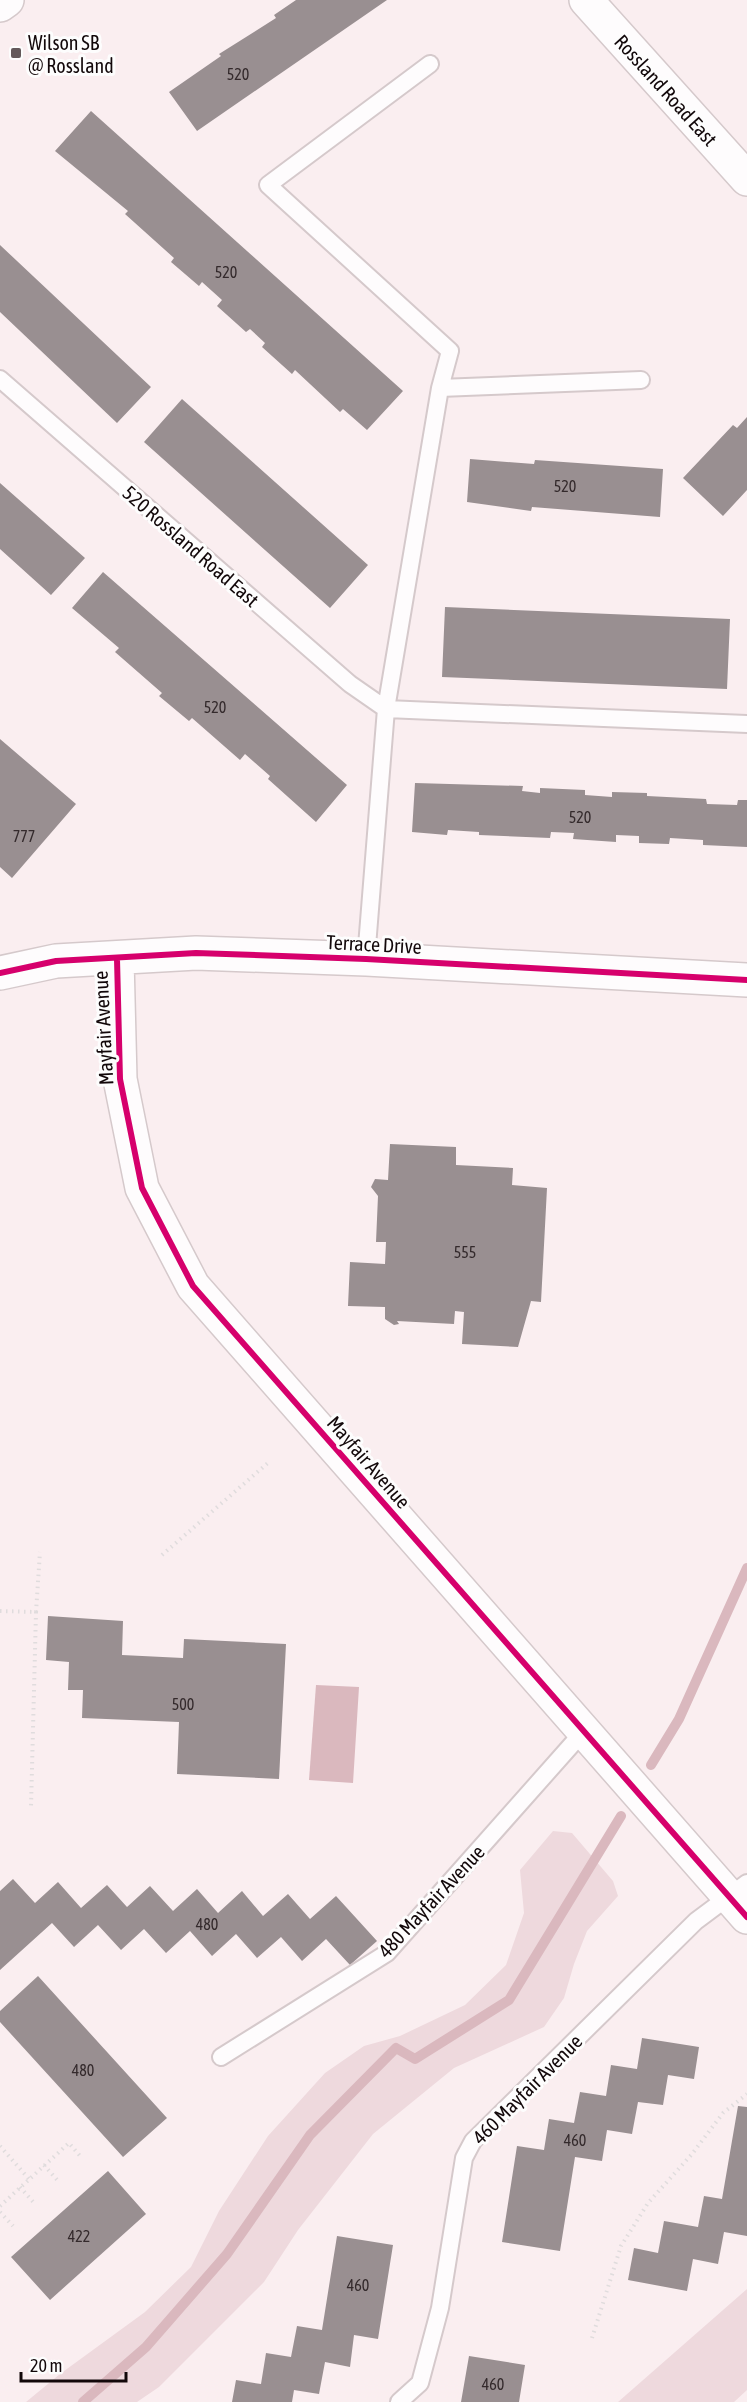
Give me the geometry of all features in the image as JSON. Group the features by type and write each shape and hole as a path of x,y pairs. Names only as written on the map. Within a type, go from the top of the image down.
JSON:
{"street":[{"path":"0,5 7,0"},
{"name":"Rossland Road East","path":"586,0 747,179"},
{"name":"Terrace Drive","path":"0,973 56,961 196,953 366,959 747,980"},
{"name":"Mayfair Avenue","path":"117,959 120,1079 142,1188 193,1286 584,1732 741,1898"}],"lane":[{"path":"366,959 386,709 440,388 450,351 268,185 430,64"},
{"name":"520 Rossland Road East","path":"0,379 350,684 386,709"},
{"path":"440,388 641,380"},
{"path":"386,709 747,724"},
{"name":"480 Mayfair Avenue","path":"220,2057 387,1953 584,1732"},
{"name":"460 Mayfair Avenue","path":"399,2402 420,2383 440,2308 464,2158 473,2141 696,1921 741,1898"}],"path":[{"path":"162,1555 269,1462"},
{"path":"31,1807 36,1612 40,1552"},
{"path":"0,1611 36,1612"},
{"path":"592,2338 621,2246 648,2203 692,2154 723,2113 747,2094"},
{"path":"0,2206 69,2143 81,2157"},
{"path":"0,2146 29,2179"},
{"path":"44,2165 59,2182"},
{"path":"20,2187 35,2204"},
{"path":"0,2212 12,2226"}],"shaded area":[{"path":"316,1685 359,1687 353,1783 309,1780"},
{"path":"553,1831 572,1833 613,1881 618,1896 587,1931 564,1998 544,2027 454,2068 373,2134 298,2230 264,2282 159,2387 137,2402 26,2402 60,2374 145,2312 191,2267 219,2211 268,2136 325,2073 364,2046 400,2036 465,2005 506,1965 524,1913 520,1870"},
{"path":"747,2289 747,2390 734,2402 618,2402"}],"building":[{"path":"296,0 387,0 197,131 169,92 221,56 219,54 276,18 274,15"},
{"path":"91,111 403,391 367,430 343,409 340,412 295,370 292,374 262,347 265,343 250,329 246,332 217,306 222,300 202,282 199,286 171,262 174,258 125,214 128,211 55,151"},
{"path":"0,245 151,387 117,423 0,312"},
{"path":"182,399 368,565 330,608 144,442"},
{"path":"747,417 747,490 723,516 683,478 733,425 737,428"},
{"path":"470,459 534,464 535,460 663,469 660,517 532,507 531,511 467,502"},
{"path":"0,483 85,558 51,595 0,549"},
{"path":"103,572 347,785 316,822 268,779 270,776 245,754 240,760 192,718 189,721 159,696 162,693 115,652 119,648 72,608"},
{"path":"445,607 730,619 727,689 442,677"},
{"path":"0,739 76,804 12,878 0,867"},
{"path":"415,783 523,786 522,791 540,793 540,788 585,790 585,795 612,797 612,792 647,793 647,796 706,799 707,804 737,805 738,800 747,800 747,847 703,845 703,840 670,838 669,844 639,843 639,836 616,835 616,842 573,839 574,833 551,832 550,838 479,835 479,832 448,830 447,835 412,832"},
{"path":"390,1144 456,1147 456,1165 513,1168 512,1185 547,1188 541,1302 531,1301 518,1347 462,1344 464,1312 455,1311 454,1324 397,1321 399,1324 394,1325 385,1319 385,1307 348,1306 350,1262 385,1264 386,1242 376,1242 378,1196 371,1187 375,1179 388,1180"},
{"path":"48,1616 123,1621 122,1655 183,1658 184,1639 286,1644 279,1779 177,1774 179,1722 82,1718 83,1690 68,1690 69,1662 46,1660"},
{"path":"13,1879 35,1903 58,1882 81,1908 107,1885 127,1907 150,1886 173,1911 197,1889 218,1913 242,1891 263,1916 288,1894 310,1919 336,1896 377,1941 350,1965 326,1939 302,1961 281,1937 257,1958 236,1934 212,1956 190,1931 166,1953 144,1929 121,1950 98,1925 74,1947 52,1923 0,1970 0,1891"},
{"path":"38,1976 167,2118 123,2157 0,2022 0,2011"},
{"path":"642,2038 699,2047 694,2079 668,2075 663,2105 638,2102 632,2134 607,2130 602,2161 575,2157 560,2251 502,2242 517,2146 544,2150 549,2119 574,2123 580,2092 606,2096 611,2065 637,2069"},
{"path":"738,2106 747,2107 747,2236 724,2232 718,2264 693,2259 687,2291 628,2280 634,2248 658,2253 664,2221 698,2227 704,2196 722,2199"},
{"path":"108,2171 146,2214 50,2300 11,2257"},
{"path":"337,2236 393,2245 378,2339 354,2335 350,2367 325,2362 319,2394 294,2390 292,2402 232,2402 236,2380 261,2384 266,2353 291,2357 297,2326 322,2330"},
{"path":"469,2356 525,2365 519,2402 461,2402"}],"waterway":[{"path":"651,1765 679,1719 747,1568"},
{"path":"83,2402 146,2347 227,2254 310,2135 396,2048 415,2059 509,2000 621,1816"}],"cycle path":[{"path":"0,973 56,961 196,953 366,959 747,980"},
{"path":"117,959 120,1079 142,1188 193,1286 747,1917"}],"place":[{"name":"Wilson SB @ Rossland","path":"16,53"}]}
